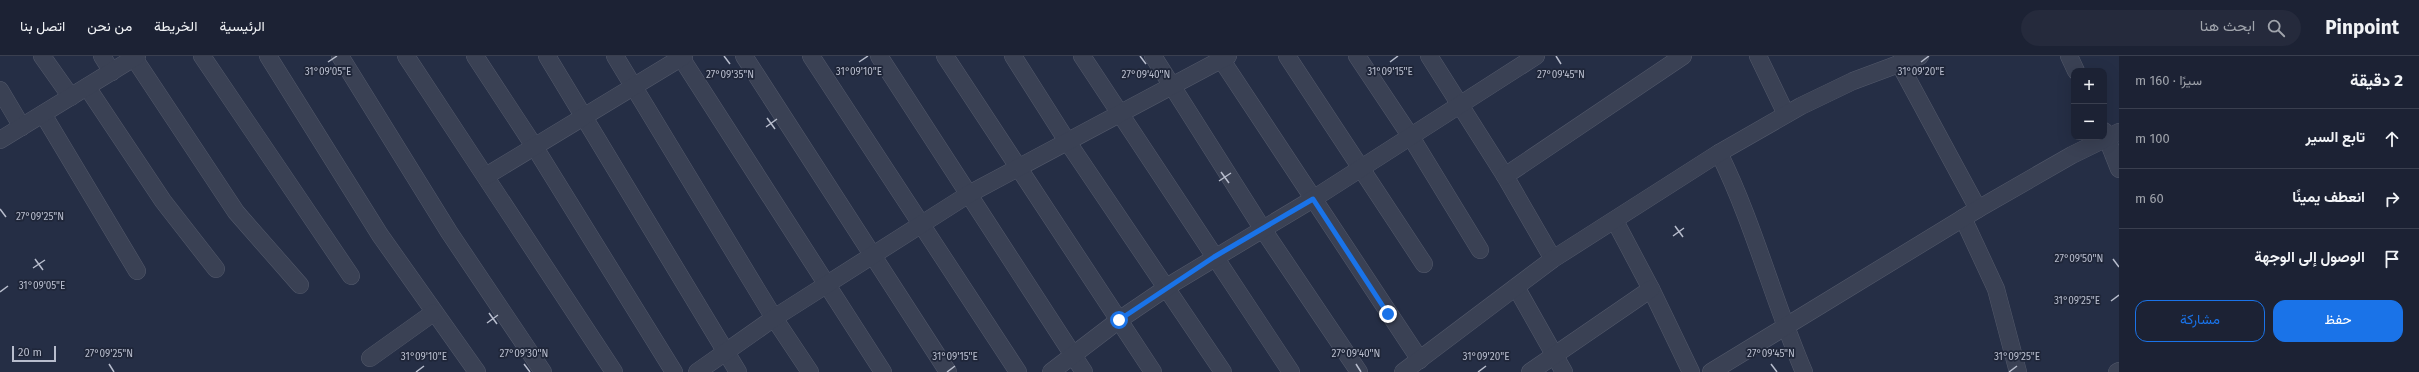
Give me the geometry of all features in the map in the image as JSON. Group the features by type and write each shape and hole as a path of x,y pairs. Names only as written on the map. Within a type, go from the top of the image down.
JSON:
{"street":[{"path":"42,56 71,97"},
{"path":"102,56 112,72"},
{"path":"202,56 351,276"},
{"path":"268,56 331,160 433,313 476,372"},
{"path":"340,56 449,232 543,372"},
{"path":"406,56 614,372"},
{"path":"474,56 534,146 674,372"},
{"path":"547,56 738,372"},
{"path":"615,56 774,318 810,372"},
{"path":"744,56 948,372"},
{"path":"811,56 1018,372"},
{"path":"879,56 1084,372"},
{"path":"945,56 1153,372"},
{"path":"1014,56 1067,141 1223,372"},
{"path":"1082,56 1291,372"},
{"path":"1152,56 1262,228 1359,372"},
{"path":"1287,56 1424,264"},
{"path":"1357,56 1411,138 1480,250"},
{"path":"1429,56 1505,176 1553,259"},
{"path":"1051,372 1119,320 1167,287 1411,138 1536,56"},
{"path":"1505,176 1683,56"},
{"path":"1758,56 1786,114"},
{"path":"1404,372 1553,259 1615,221 1719,153 1786,114 1853,81 1920,56"},
{"path":"2069,56 2075,68"},
{"path":"0,140 136,57 236,212 300,285"},
{"path":"486,176 682,57 883,372"},
{"path":"697,372 774,318 969,194 1223,57 1313,199 1420,360"},
{"path":"1899,63 1978,209"},
{"path":"87,87 163,201 216,268"},
{"path":"0,90 22,127"},
{"path":"43,114 137,271"},
{"path":"1711,372 1784,326 1978,209 2110,133 2119,169"},
{"path":"1719,153 1754,233 1784,326 1804,372"},
{"path":"1963,218 1996,289 2018,372"},
{"path":"1615,221 1651,289 1691,372"},
{"path":"1516,287 1556,355 1564,372"},
{"path":"1530,372 1651,289"},
{"path":"370,358 433,313"}],"route":[{"path":"1119,320 1214,257 1313,199 1388,314"}]}
